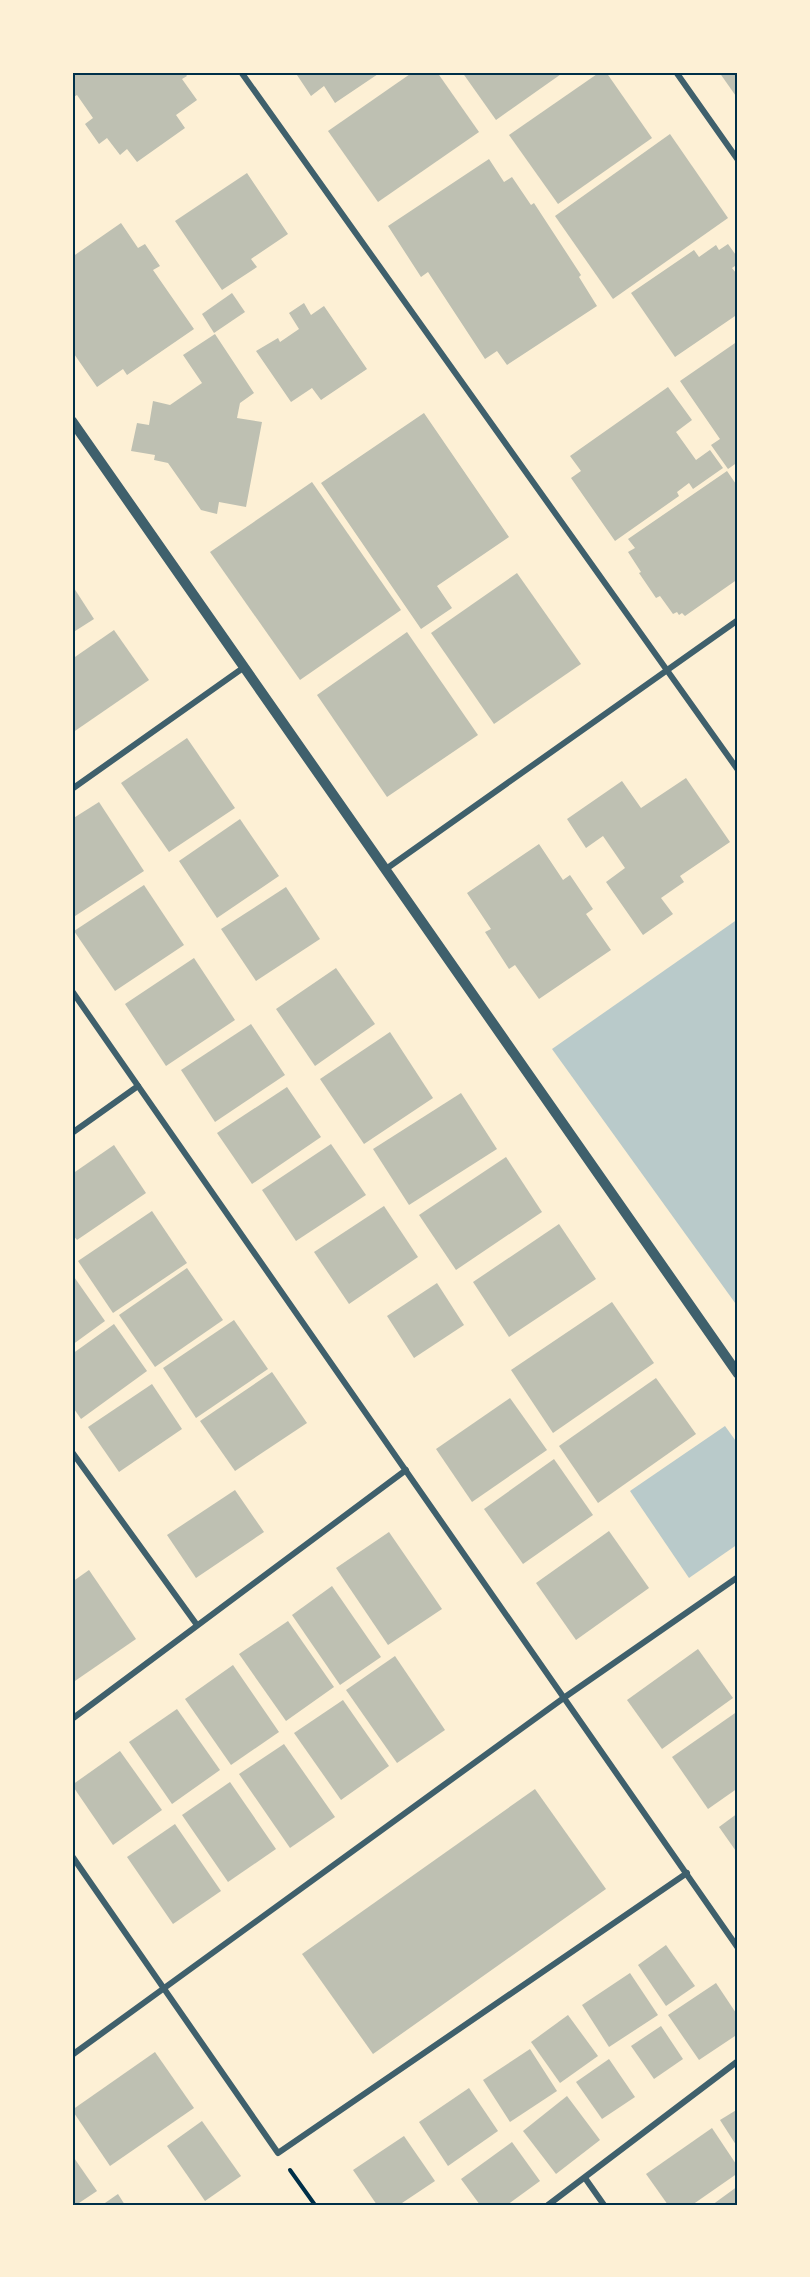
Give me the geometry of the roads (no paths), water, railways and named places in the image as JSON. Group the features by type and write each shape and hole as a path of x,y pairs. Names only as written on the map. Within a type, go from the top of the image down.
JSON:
{"street":[{"path":"241,72 738,770"},
{"path":"676,72 738,160"},
{"path":"72,421 738,1374"},
{"path":"386,869 738,620"},
{"path":"72,789 243,668"},
{"path":"72,991 738,1948"},
{"path":"72,1133 138,1086"},
{"path":"72,1452 197,1625"},
{"path":"72,1719 406,1470"},
{"path":"72,2055 565,1697 738,1577"},
{"path":"72,1856 166,1988 278,2153 687,1873"},
{"path":"548,2205 738,2061"},
{"path":"585,2178 604,2205"}]}
